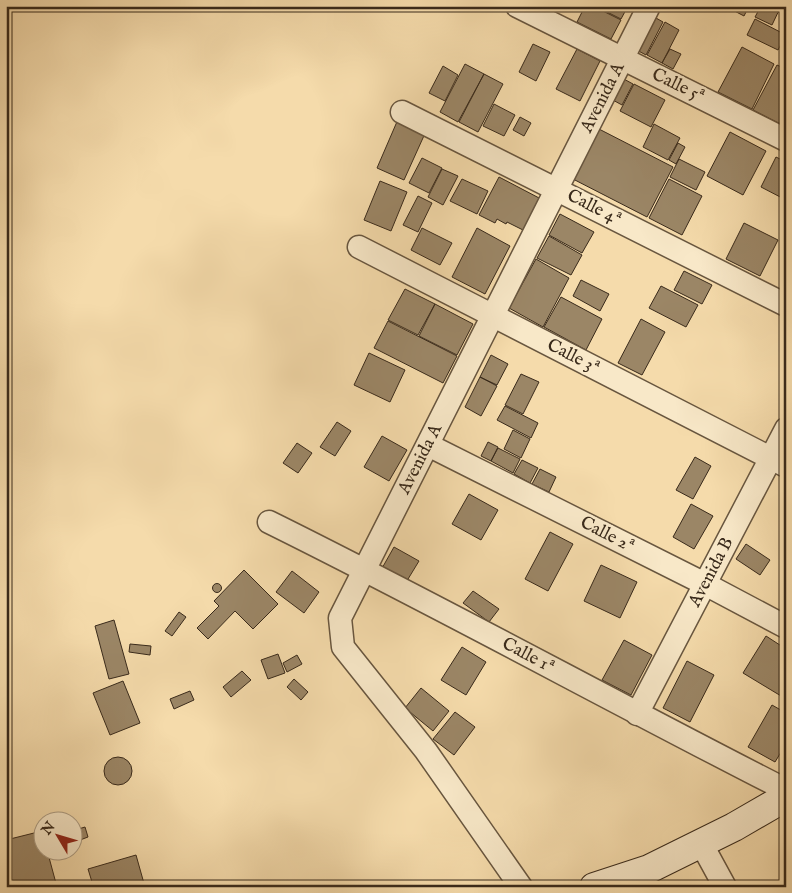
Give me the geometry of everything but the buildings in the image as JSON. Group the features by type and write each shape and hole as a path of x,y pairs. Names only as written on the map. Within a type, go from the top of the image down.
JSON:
{"main road":[{"path":"594,887 649,869 734,827 786,797"}],"street":[{"name":"Calle 5ª","path":"517,6 786,140"},
{"name":"Avenida A","path":"521,887 426,751 343,647 340,618 649,6"},
{"name":"Calle 4ª","path":"402,112 786,305"},
{"name":"Calle 3ª","path":"359,247 778,462"},
{"name":"Avenida B","path":"638,714 705,584 778,462 786,429"},
{"name":"Calle 2ª","path":"428,445 705,584 786,627"},
{"name":"Calle 1ª","path":"269,522 364,569 786,790"},
{"path":"701,843 725,887"}]}
